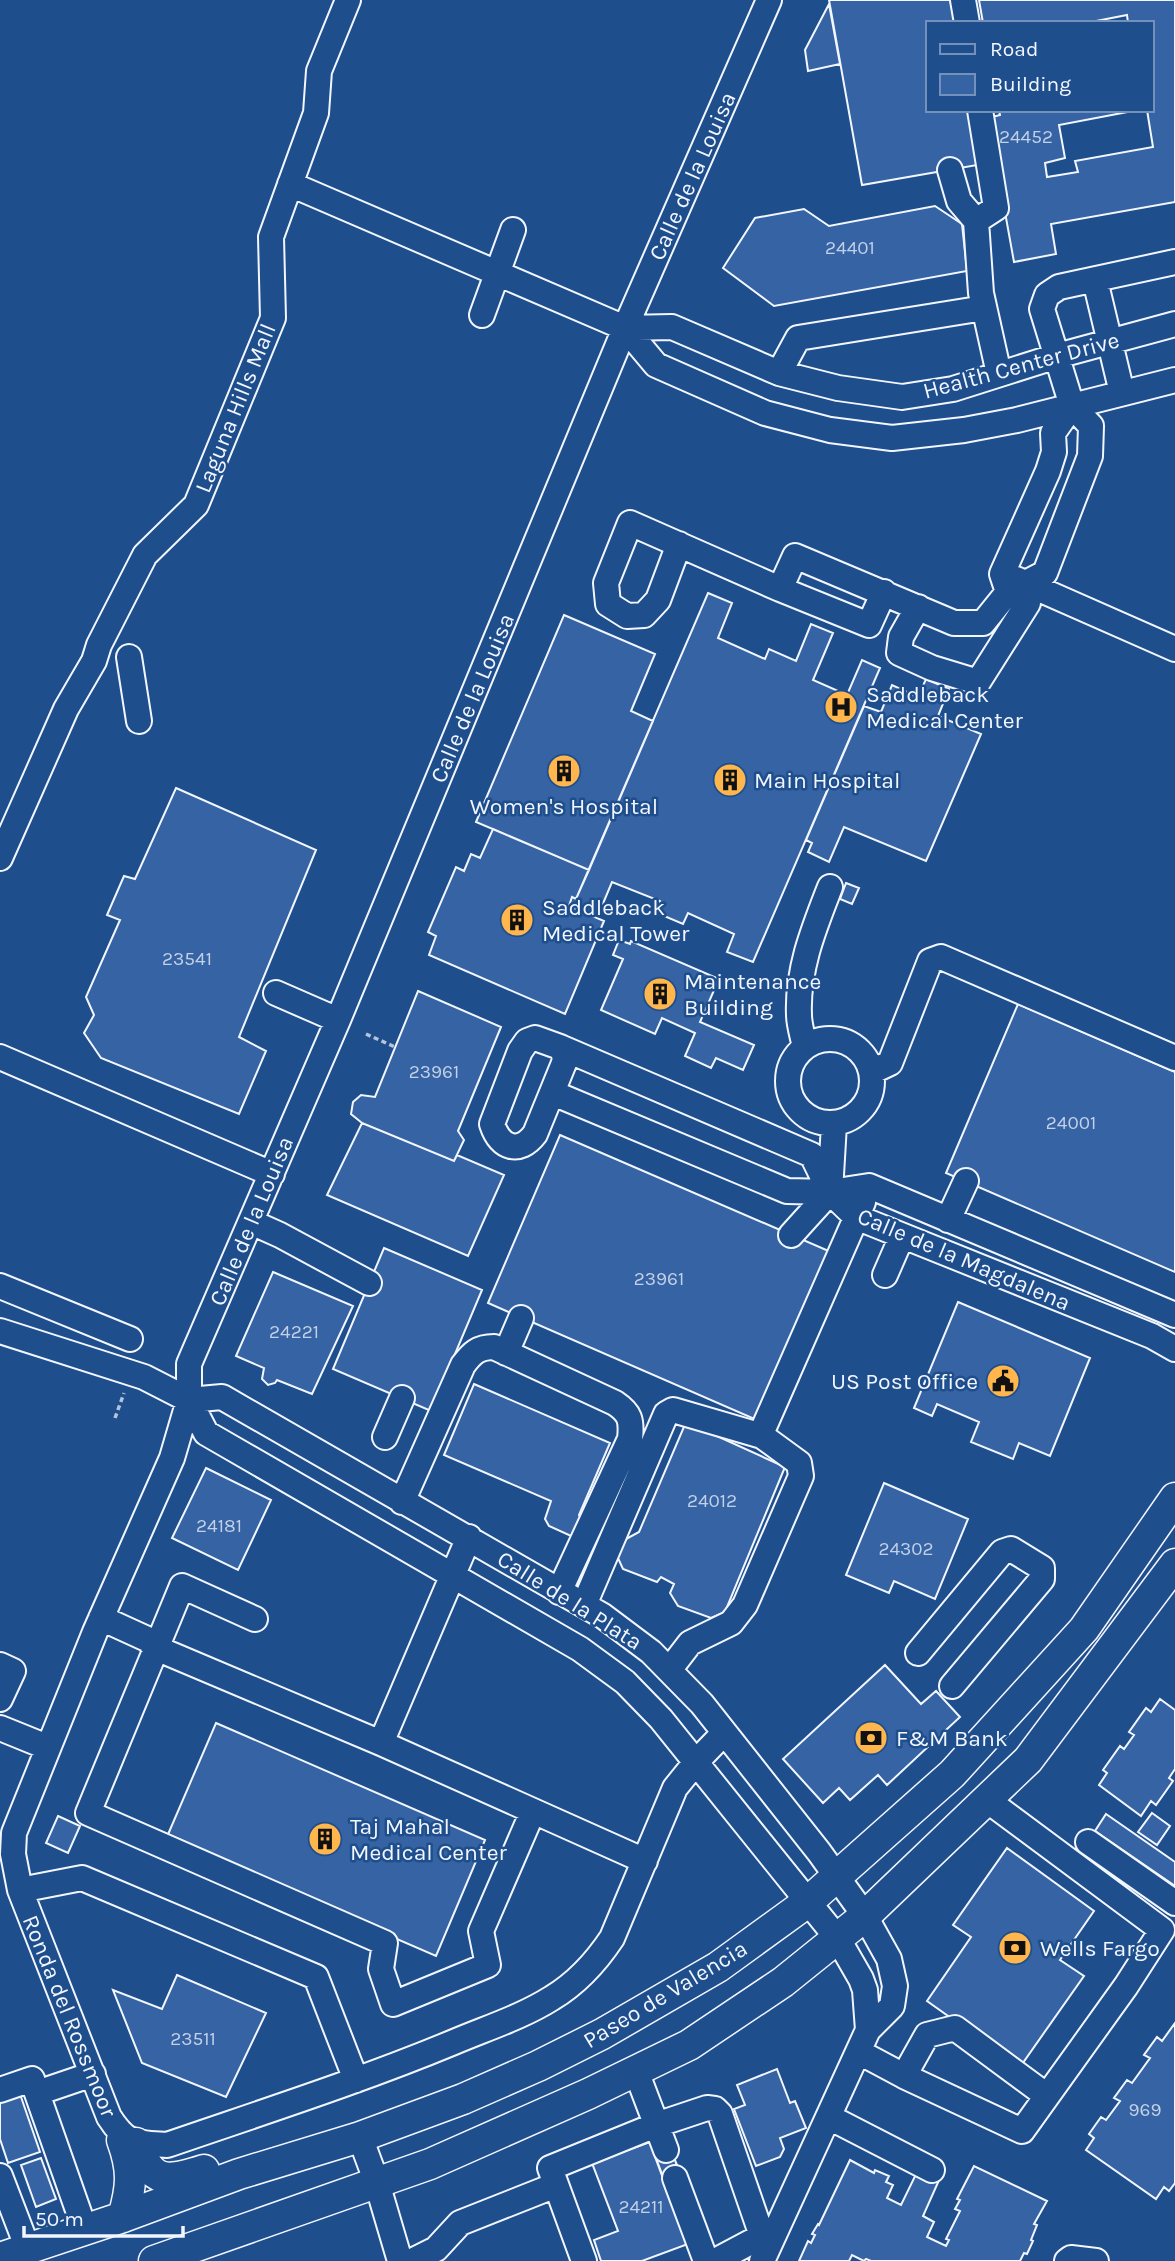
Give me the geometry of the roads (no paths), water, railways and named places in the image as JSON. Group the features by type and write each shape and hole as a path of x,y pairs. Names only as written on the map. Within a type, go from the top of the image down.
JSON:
{"main road":[{"name":"Paseo de Valencia","path":"14,2254 239,2174 360,2137 463,2099 602,2034 718,1967 809,1901 952,1774 1084,1629 1175,1499"},
{"path":"154,2261 430,2164 689,2045 783,1982 865,1916 1028,1760 1175,1564"},
{"path":"128,2139 156,2174 172,2180 253,2158 276,2162"},
{"path":"123,2217 131,2192 128,2139"}],"street":[{"name":"Laguna Hills Mall","path":"0,858 66,709 94,661 99,645 145,555 196,505 273,318 271,237 316,113 319,71 348,0"},
{"name":"Calle de la Louisa","path":"189,1400 189,1364 338,1020 625,328 769,0"},
{"path":"963,0 967,21"},
{"path":"976,221 996,208 980,112"},
{"path":"950,170 959,201 976,221 981,293 999,374"},
{"path":"290,184 625,328"},
{"path":"482,315 513,230"},
{"path":"1013,583 1045,573 1090,456 1091,426 1072,406 1042,309 1047,295 1059,287 1175,262"},
{"path":"1095,280 1122,394"},
{"path":"779,373 798,338 984,309"},
{"name":"Health Center Drive","path":"625,328 672,327 779,373 838,388 902,397 953,389 1056,356 1175,324"},
{"name":"Health Center Drive","path":"625,328 656,365 765,413 830,430 892,438 964,430 1175,380"},
{"path":"780,589 795,556 954,623 983,623 1013,583 1054,452 1054,433 1072,406"},
{"path":"679,544 869,625 884,592"},
{"path":"918,607 901,637 899,653 932,668 978,682 1028,603 1013,583"},
{"path":"1013,583 1175,649"},
{"path":"129,657 139,721"},
{"path":"805,1047 799,1016 801,979 807,947 830,887"},
{"path":"871,1072 890,1063 930,961 941,957 1175,1058"},
{"path":"276,993 338,1020"},
{"path":"561,1047 565,1056 564,1063 535,1133 529,1142 507,1145 498,1138 492,1124 523,1045 536,1038 561,1047 812,1155 830,1192"},
{"path":"824,1040 846,1043 857,1050 866,1060 871,1072 872,1086 868,1100 848,1120 834,1124 820,1123 797,1108 788,1083 795,1057 805,1047 824,1040"},
{"path":"0,1057 272,1174"},
{"path":"553,1093 787,1191 830,1192"},
{"path":"798,1238 809,1214 830,1192 834,1124"},
{"path":"956,1223 974,1184"},
{"path":"762,1436 869,1186"},
{"name":"Calle de la Magdalena","path":"830,1192 869,1186 1175,1315"},
{"name":"Calle de la Magdalena","path":"830,1192 856,1217 1152,1336 1175,1349"},
{"path":"250,1222 280,1235 369,1283"},
{"path":"885,1275 902,1236"},
{"path":"0,1286 130,1339"},
{"path":"500,1350 513,1314"},
{"path":"0,1331 144,1377 189,1400"},
{"path":"402,1502 463,1365 473,1352 484,1347 500,1350 615,1403 628,1412 632,1423 630,1439 559,1592"},
{"name":"Calle de la Plata","path":"222,1397 584,1605 628,1634 670,1669 724,1733 836,1877 865,1916 883,1948 893,1972 895,1986 892,2006 864,2041 865,1990 838,1939 661,1719 625,1682 580,1649 206,1433 189,1400 222,1397"},
{"path":"385,1437 402,1398"},
{"name":"Ronda del Rossmoor","path":"128,2139 109,2116 20,1890 13,1854 14,1833 98,1625 172,1458 189,1400"},
{"path":"584,1605 666,1414 673,1410 762,1436 799,1463 801,1476 745,1605 731,1623 690,1643 670,1669"},
{"path":"381,1743 469,1537"},
{"path":"918,1653 1002,1552 1011,1549 1042,1568 1042,1579 952,1686"},
{"path":"255,1619 182,1586 88,1813 385,1943 381,1969 393,2004 488,1965 481,1931 533,1811"},
{"path":"98,1625 142,1651 156,1648 381,1743 645,1861"},
{"path":"0,1665 13,1671 0,1699"},
{"path":"0,1728 47,1747"},
{"path":"128,2139 167,2146 391,2068 552,1998 579,1978 598,1959 612,1938 675,1788 724,1733"},
{"path":"715,2261 765,2245 864,2041 904,2076 1022,2131 1126,1986 1162,1930 987,1800"},
{"path":"1088,1842 1175,1903"},
{"path":"20,1890 82,1878 316,1977 356,2080"},
{"path":"904,2076 927,2035 955,2028 1047,2096"},
{"path":"636,2071 666,2150"},
{"path":"37,2093 93,2074"},
{"path":"0,2090 32,2079 85,2230"},
{"path":"412,2261 436,2249 460,2223 656,2125 707,2108 715,2109 720,2114 765,2245"},
{"path":"829,2117 932,2170"},
{"path":"360,2137 400,2261"},
{"path":"0,2176 14,2254"},
{"path":"553,2176 584,2261"},
{"path":"675,2178 706,2261"},
{"path":"1067,2261 1071,2258 1096,2261"}],"place":[{"name":"Saddleback Medical Center","path":"841,707"},
{"name":"Women's Hospital","path":"564,771"},
{"name":"Main Hospital","path":"730,780"},
{"name":"Saddleback Medical Tower","path":"517,920"},
{"name":"Maintenance Building","path":"660,994"},
{"name":"US Post Office","path":"1003,1381"},
{"name":"F&M Bank","path":"871,1738"},
{"name":"Taj Mahal Medical Center","path":"325,1839"},
{"name":"Wells Fargo","path":"1015,1948"}]}
